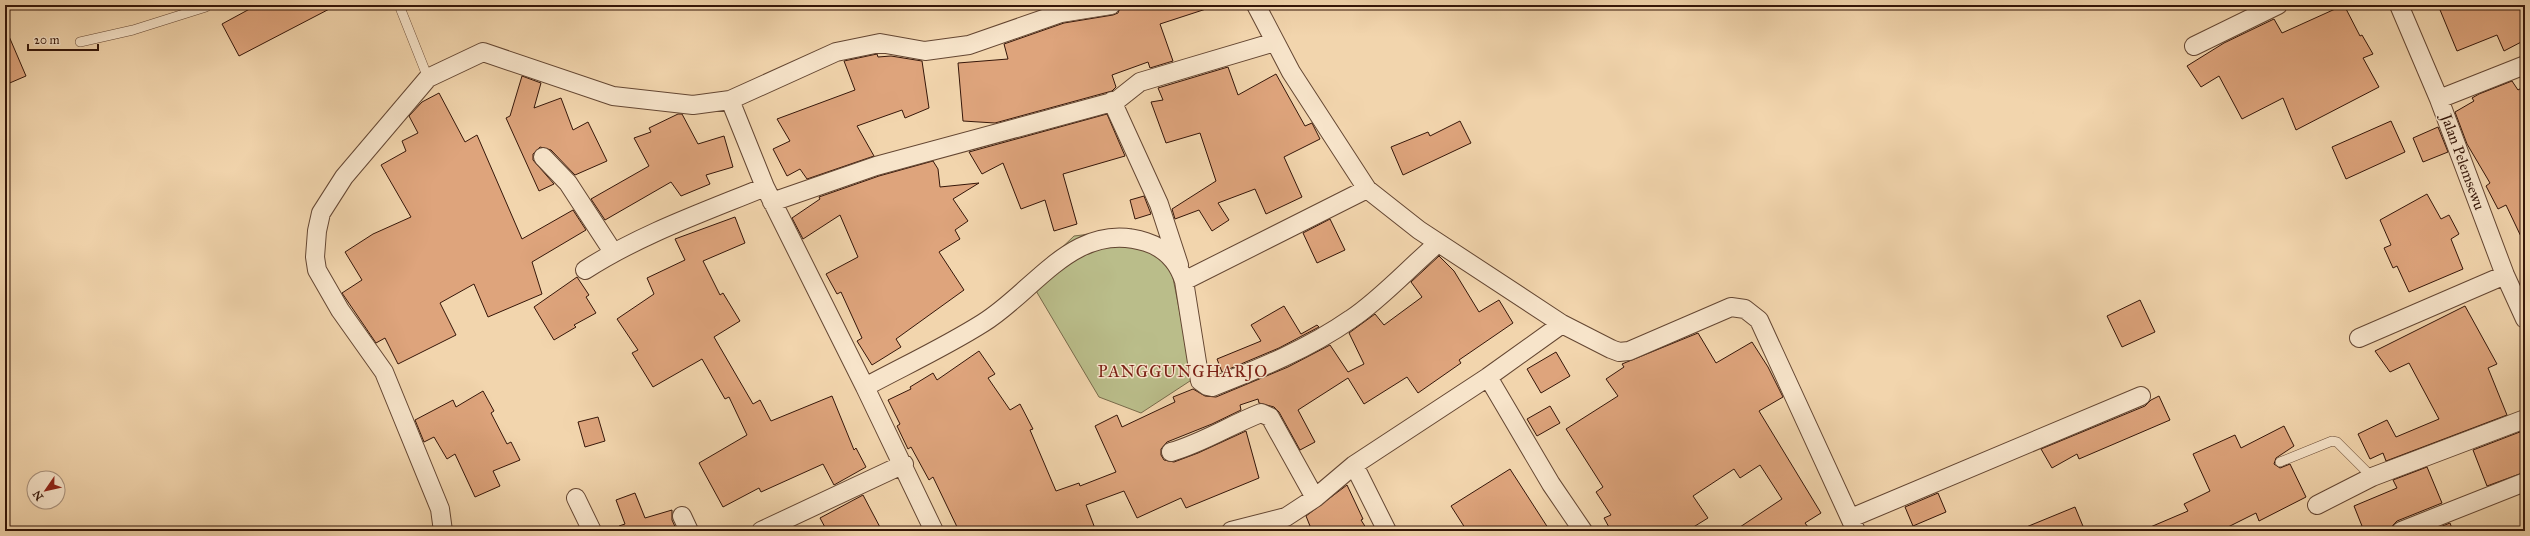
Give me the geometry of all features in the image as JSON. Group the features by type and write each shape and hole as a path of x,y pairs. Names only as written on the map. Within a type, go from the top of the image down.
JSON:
{"street":[{"path":"443,531 440,509 384,372 340,310 317,270 315,257 321,213 344,177 428,78 483,52 613,96 693,105 730,100 836,52 880,43 925,51 969,45 1061,14 1111,5"},
{"path":"1256,5 1291,72 1367,189 1438,243 1562,324 1619,352 1629,351 1731,307 1745,310 1759,320 1853,524 2141,396"},
{"path":"2194,46 2278,5"},
{"name":"Jalan Pelemsewu","path":"2399,5 2440,99 2505,275 2525,319"},
{"path":"585,270 613,252 669,225 769,195 1112,101 1140,82 1275,42"},
{"path":"2440,99 2525,65"},
{"path":"730,100 769,195 904,464 934,531"},
{"path":"1112,101 1159,204 1182,273 1200,381 1207,386 1212,387 1266,366 1321,339 1353,318 1438,243"},
{"path":"543,156 568,183 613,252"},
{"path":"1182,273 1367,189"},
{"path":"865,387 984,322 1067,253 1105,237 1132,237 1156,246 1182,273"},
{"path":"2359,338 2505,275"},
{"path":"1231,531 1288,524 1315,498 1354,465 1488,377 1562,324"},
{"path":"1488,377 1551,484 1583,531"},
{"path":"1171,452 1195,445 1236,422 1261,412 1270,417 1315,498"},
{"path":"2317,505 2372,477 2525,418"},
{"path":"761,531 904,464"},
{"path":"1354,465 1387,531"},
{"path":"2401,531 2525,482"},
{"path":"576,498 592,531"}],"lane":[{"path":"80,42 133,30 206,7 205,5"},
{"path":"399,5 428,78"},
{"path":"2280,462 2332,441 2336,442 2372,477"}],"green space":[{"path":"1132,229 1172,273 1193,379 1141,413 1099,397 1029,279 1074,236"}],"building":[{"path":"257,5 337,5 239,56 222,24"},
{"path":"1121,5 1205,5 1206,9 1160,24 1173,61 1150,68 1148,62 1112,75 1116,87 1112,91 995,123 963,121 958,63 1008,59 1004,44 1064,23 1113,15 1118,13"},
{"path":"2344,5 2360,36 2362,35 2373,54 2363,58 2379,87 2296,130 2283,98 2242,119 2219,76 2201,87 2187,66 2224,43 2274,19 2282,33"},
{"path":"2438,5 2518,5 2525,19 2525,40 2504,51 2497,35 2457,51"},
{"path":"5,27 26,76 5,85"},
{"path":"877,54 878,57 891,56 922,61 929,108 905,118 902,110 857,126 874,156 807,179 800,169 787,176 773,149 790,141 777,119 855,90 844,61"},
{"path":"1228,67 1238,95 1276,74 1305,126 1312,123 1320,139 1284,157 1302,197 1266,214 1255,189 1218,203 1229,220 1212,231 1199,210 1175,219 1172,209 1216,181 1200,133 1166,143 1151,102 1163,100 1158,88"},
{"path":"522,76 541,83 534,108 561,98 573,130 588,122 607,161 575,175 551,150 540,147 533,154 533,160 554,184 539,191 506,118 510,116"},
{"path":"2512,81 2518,90 2525,86 2525,245 2506,205 2498,209 2486,186 2490,183 2467,144 2455,112 2474,101 2472,98 2479,94"},
{"path":"439,93 465,142 477,135 522,239 573,210 586,230 532,262 542,294 488,317 474,284 440,303 456,335 398,364 385,338 376,343 342,293 362,280 345,252 373,234 411,217 381,165 406,151 402,141 418,133 409,116 422,102"},
{"path":"678,114 682,114 698,144 724,136 733,167 706,175 710,184 681,196 671,182 605,220 591,199 649,166 634,138 651,132 649,128"},
{"path":"1107,114 1125,156 1063,174 1077,224 1054,231 1045,200 1021,209 1003,163 982,174 969,152"},
{"path":"1460,121 1471,143 1403,175 1391,147 1428,132 1430,136"},
{"path":"2391,121 2405,152 2346,179 2332,147"},
{"path":"2438,127 2448,152 2423,162 2413,138"},
{"path":"933,161 938,169 940,187 979,183 953,199 968,221 955,230 960,239 939,252 964,290 896,339 901,347 872,365 857,341 862,338 841,292 837,294 826,274 858,257 840,215 803,239 792,218 820,199 819,197 879,176"},
{"path":"2427,194 2441,219 2449,215 2459,234 2451,239 2463,269 2409,292 2397,266 2393,268 2384,248 2391,245 2380,220"},
{"path":"1144,196 1151,214 1135,219 1130,200"},
{"path":"735,217 745,243 703,261 720,295 723,293 740,321 714,337 753,404 760,400 771,421 832,396 854,450 856,448 866,467 834,485 823,464 761,492 759,488 723,507 699,463 747,435 729,397 725,399 702,359 653,387 632,353 638,350 617,319 654,294 647,278 685,260 675,239"},
{"path":"1330,219 1345,250 1317,263 1303,233"},
{"path":"1439,256 1454,271 1479,312 1499,300 1513,323 1459,360 1461,363 1418,393 1407,377 1364,404 1348,378 1298,410 1315,442 1300,450 1279,412 1274,407 1259,403 1258,399 1240,405 1241,410 1212,424 1167,442 1161,449 1161,455 1164,460 1174,462 1198,453 1246,431 1259,478 1186,508 1181,498 1137,518 1124,491 1086,505 1096,531 959,531 933,477 929,480 911,447 908,449 897,426 900,424 888,400 911,389 910,387 933,373 937,380 979,351 995,374 988,378 1010,410 1020,404 1033,429 1030,430 1056,491 1079,483 1080,486 1116,472 1095,426 1117,415 1122,427 1175,402 1173,397 1193,389 1205,396 1216,397 1288,367 1330,345 1348,372 1364,364 1349,333 1375,314 1384,325 1422,297 1411,282"},
{"path":"577,277 589,295 586,297 596,313 574,325 576,327 554,340 534,307"},
{"path":"2140,300 2155,332 2122,347 2107,316"},
{"path":"1284,306 1301,334 1317,325 1319,327 1279,348 1222,372 1217,359 1261,341 1251,325"},
{"path":"2465,306 2497,364 2488,368 2507,415 2386,461 2383,453 2370,459 2358,434 2387,420 2396,437 2439,419 2409,363 2390,372 2375,351"},
{"path":"1698,333 1716,363 1752,342 1768,367 1783,397 1759,411 1821,513 1805,523 1811,531 1734,531 1782,499 1760,465 1740,478 1734,469 1693,496 1708,518 1687,531 1611,531 1604,518 1611,515 1596,492 1603,487 1566,429 1618,396 1606,379 1624,367 1622,364"},
{"path":"1556,352 1570,376 1541,393 1527,369"},
{"path":"483,391 494,411 491,413 507,444 511,442 520,460 493,471 500,486 475,497 455,454 447,459 434,437 424,442 415,420 453,400 456,407"},
{"path":"2159,396 2170,420 2079,459 2077,454 2052,468 2041,449 2145,406 2151,400"},
{"path":"1550,406 1560,423 1537,436 1527,419"},
{"path":"598,417 605,441 585,447 578,422"},
{"path":"2284,426 2294,446 2276,458 2274,464 2280,468 2290,464 2306,497 2259,521 2256,513 2220,531 2141,531 2188,511 2184,504 2210,491 2193,454 2235,435 2241,448"},
{"path":"2525,430 2525,472 2487,486 2473,450"},
{"path":"2427,467 2442,503 2397,521 2393,525 2391,531 2364,531 2354,506 2397,488 2393,480"},
{"path":"1510,469 1550,531 1467,531 1451,506"},
{"path":"1347,485 1363,519 1361,520 1368,531 1312,531 1306,516"},
{"path":"635,493 645,518 672,510 672,520 677,531 620,531 619,526 625,524 616,500"},
{"path":"1938,493 1946,512 1913,526 1905,507"},
{"path":"863,495 882,531 827,531 820,518"},
{"path":"2075,507 2085,531 2019,531 2019,530"},
{"path":"2450,523 2453,531 2430,531"}],"district":[{"name":"PANGGUNGHARJO","path":"1183,371"}]}
